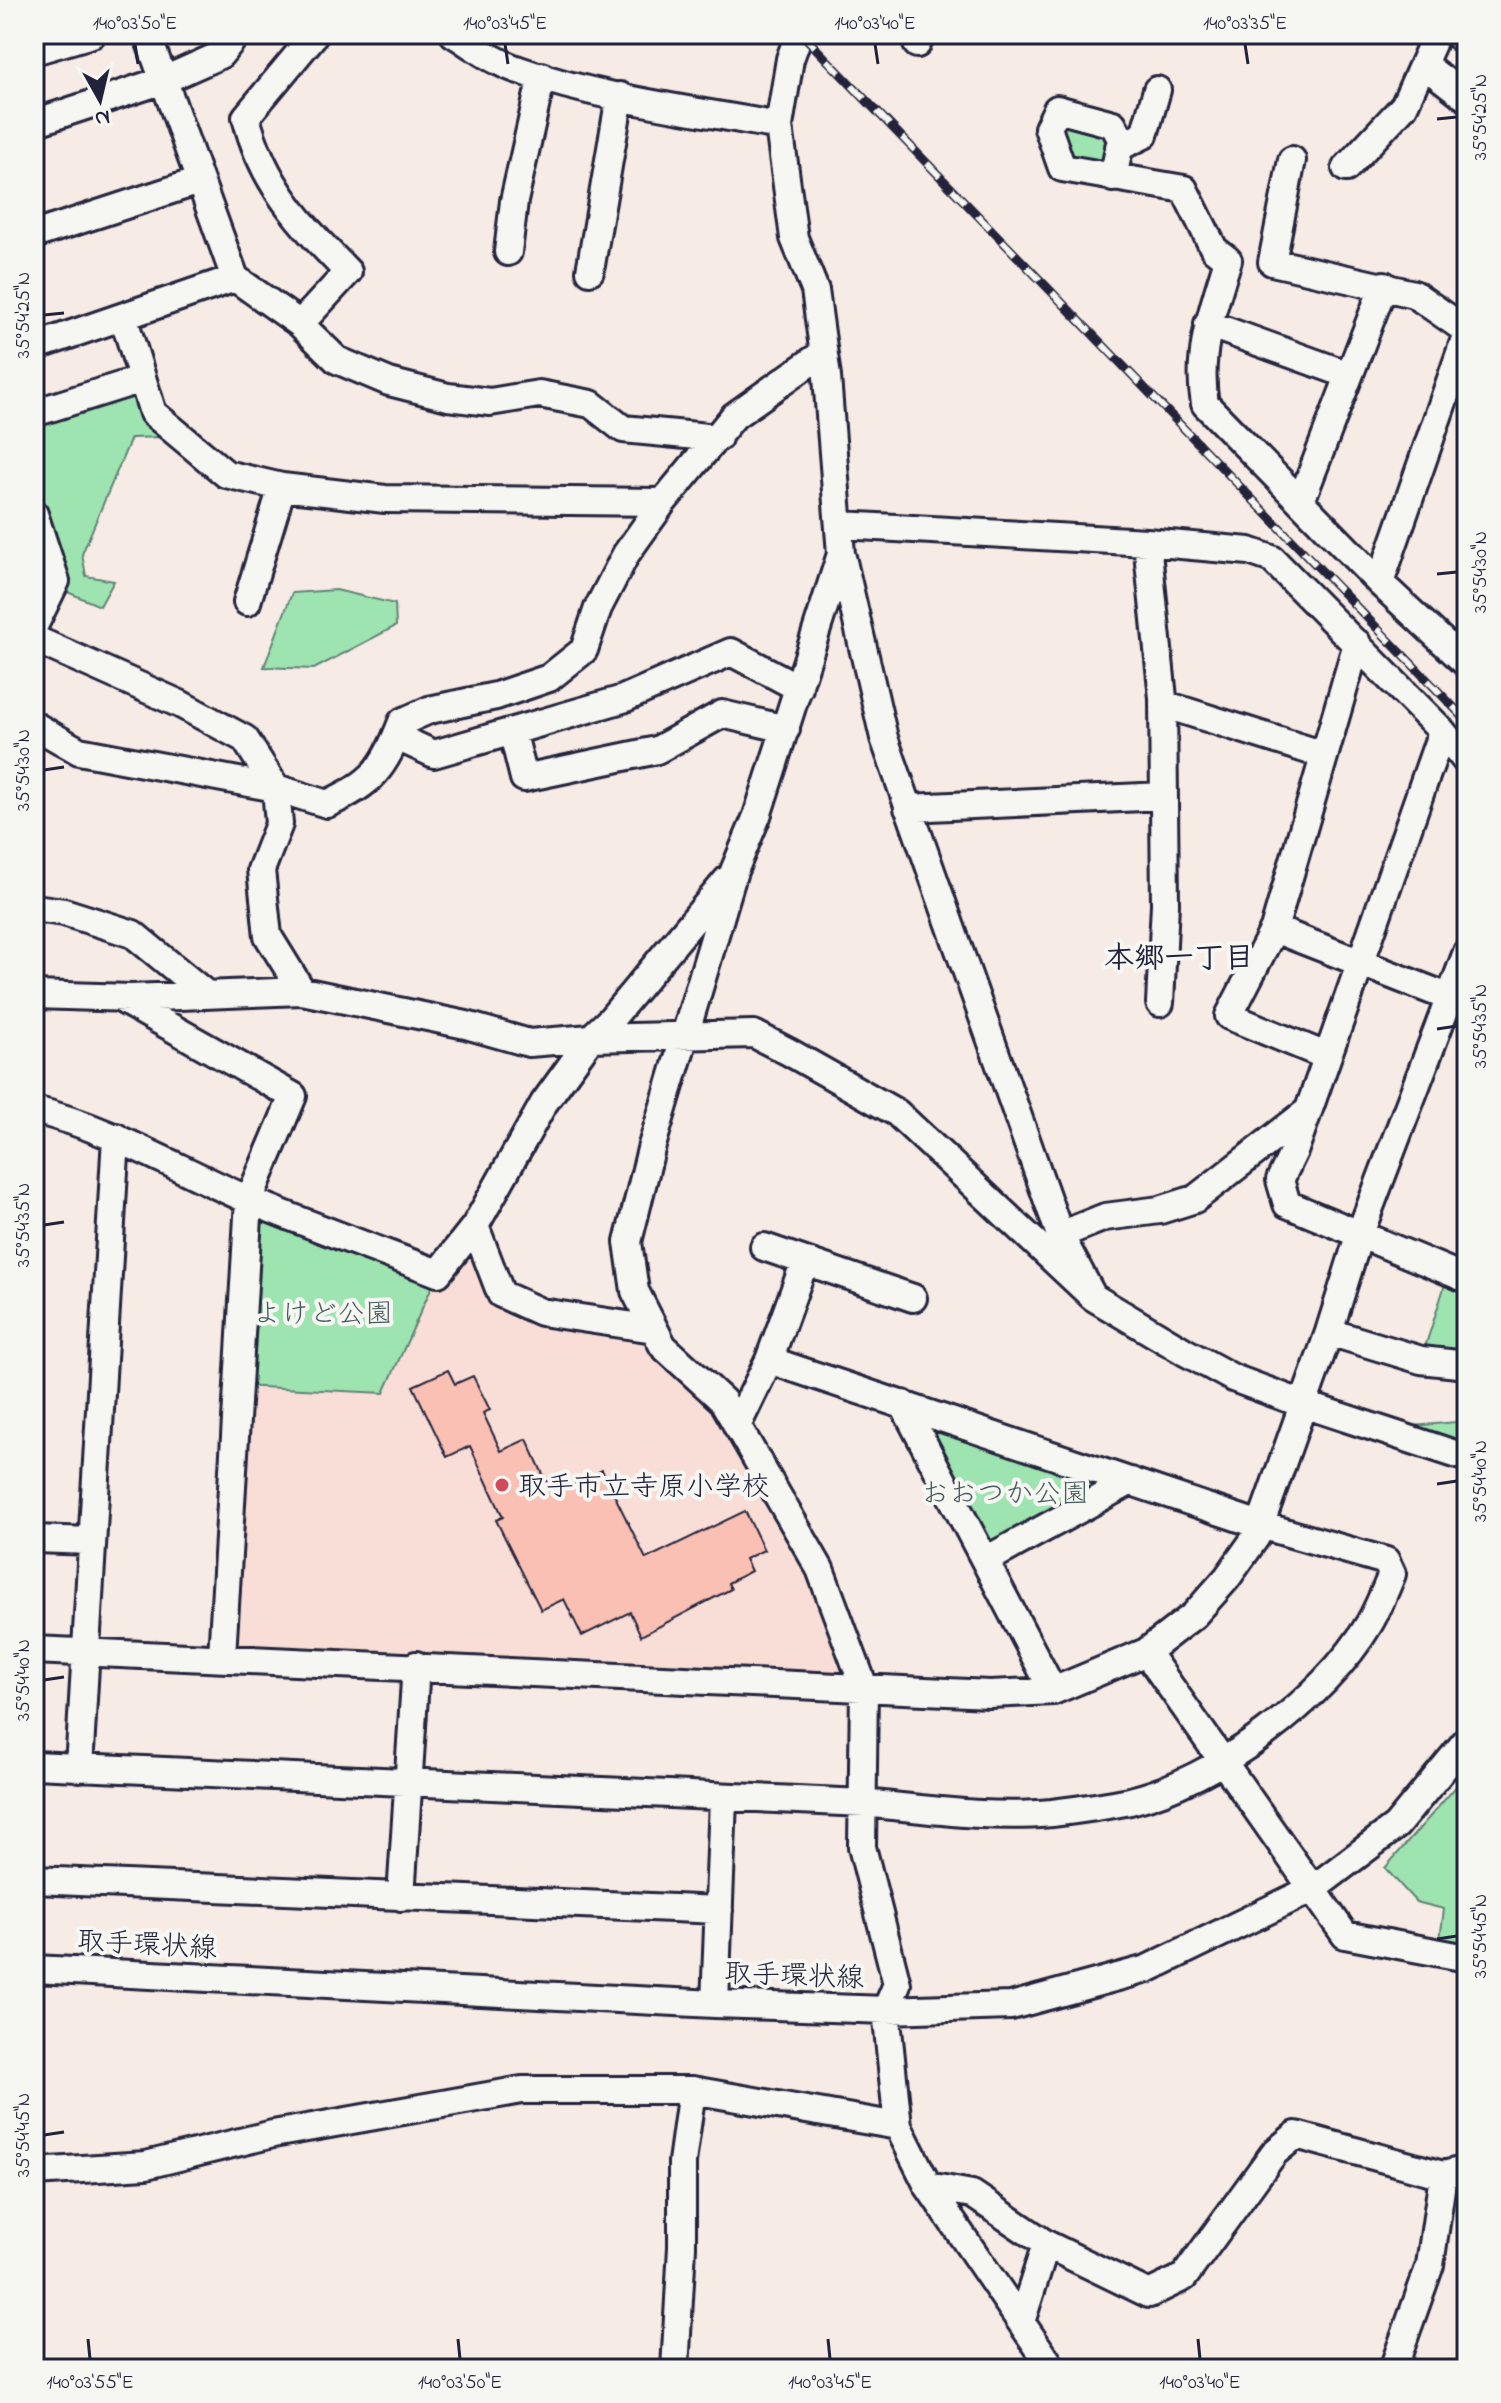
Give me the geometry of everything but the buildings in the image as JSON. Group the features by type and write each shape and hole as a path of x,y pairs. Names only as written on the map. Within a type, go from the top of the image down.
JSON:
{"street":[{"path":"34,51 92,34"},
{"path":"147,34 235,278 300,324 337,360 389,382 490,402 539,394 591,404 623,429 718,438"},
{"path":"34,123 164,80 220,55 237,34"},
{"path":"300,324 348,272 293,216 255,152 246,117 315,34"},
{"path":"454,34 486,56 542,76 620,96 779,126"},
{"path":"799,34 790,59 779,126 794,238 815,290 841,525 841,554 884,738 1060,1235 1093,1297"},
{"path":"1346,168 1404,106 1432,44 1430,34"},
{"path":"1456,34 1467,44"},
{"path":"1423,64 1467,98"},
{"path":"508,252 514,201 542,76"},
{"path":"1119,147 1144,135 1157,90"},
{"path":"590,271 620,96"},
{"path":"1113,178 1121,139 1113,124 1057,109 1048,128 1062,168 1113,178 1184,189 1214,249 1228,260 1272,262 1414,294 1467,332 1380,583"},
{"path":"1272,262 1292,160"},
{"path":"34,235 199,181"},
{"path":"1228,260 1208,324 1200,376 1205,404 1380,583 1465,655"},
{"path":"34,347 124,319 235,278"},
{"path":"1301,501 1384,285"},
{"path":"124,319 153,413 226,474 282,487 385,499 663,502"},
{"path":"1208,324 1349,375"},
{"path":"34,725 79,751 276,788 327,804 357,790 388,760 402,722 429,710 496,696 549,678 584,650 598,608 626,554 663,502 734,416 823,353"},
{"path":"34,413 142,379"},
{"path":"247,602 282,487"},
{"path":"34,514 56,581 34,626"},
{"path":"841,525 1147,542 1249,551 1272,559 1442,731 1467,762"},
{"path":"1147,542 1163,704 1165,904 1160,1003"},
{"path":"841,554 786,729 734,871 651,1149 628,1242 635,1291 663,1346 723,1401 820,1569 864,1687 862,1847 897,1984 886,2010 898,2126 928,2186 1053,2369"},
{"path":"34,639 180,704 245,739 276,788 279,824 261,870 268,936 302,991"},
{"path":"1326,1056 1229,1016 1274,929 1357,643"},
{"path":"397,737 434,754 513,734 623,699 731,652 799,688"},
{"path":"1163,704 1324,755"},
{"path":"513,734 524,778 657,750 722,714 786,729"},
{"path":"1442,731 1308,1111 1280,1180 1287,1204 1359,1236 1465,1272"},
{"path":"908,808 1164,796"},
{"path":"34,1110 67,1118 116,1137 249,1200 438,1273 475,1226 544,1103 591,1038 611,1019 734,871"},
{"path":"34,908 64,912 133,934 206,994"},
{"path":"1274,929 1358,965 1459,1001"},
{"path":"34,1650 222,1656 990,1694 1053,1691 1146,1652 1194,1615 1256,1537 1329,1332 1359,1236 1459,1001 1467,952"},
{"path":"34,995 302,991 466,1025 529,1043 687,1034 754,1034 897,1113 1093,1297 1187,1353 1233,1378 1467,1458"},
{"path":"115,995 293,1096 249,1200 222,1656"},
{"path":"1060,1235 1105,1217 1160,1210 1195,1199 1308,1111"},
{"path":"79,1768 116,1137"},
{"path":"475,1226 501,1294 541,1312 654,1329"},
{"path":"764,1247 804,1264 913,1298"},
{"path":"737,1426 769,1360 804,1264"},
{"path":"1329,1332 1421,1360 1467,1365"},
{"path":"34,1765 723,1799 864,1803 950,1811 1050,1813 1131,1800 1183,1782 1267,1731 1331,1675 1369,1624 1392,1574 1386,1561 1260,1525 769,1360"},
{"path":"903,1404 1053,1691"},
{"path":"986,1560 1131,1481"},
{"path":"34,1539 92,1541"},
{"path":"1146,1652 1345,1935 1467,1958"},
{"path":"401,1897 416,1665"},
{"name":"取手環状線","path":"34,1969 715,2004 886,2010 1011,2006 1147,1969 1314,1888 1396,1826 1467,1740"},
{"path":"715,2004 723,1799"},
{"path":"34,1880 719,1912"},
{"path":"34,2172 146,2165 273,2134 522,2090 692,2090 898,2126"},
{"path":"675,2369 682,2247 682,2162 692,2090"},
{"path":"928,2186 972,2194 1046,2244 1149,2294 1184,2277 1274,2153 1296,2135 1455,2172 1430,2265 1393,2369"},
{"path":"1021,2322 1046,2244"}],"shaded area":[{"name":"取手市立寺原小学校","path":"475,1226 501,1294 654,1329 723,1401 864,1687 222,1656 238,1386 438,1273"}],"green space":[{"path":"1065,121 1108,134 1109,161 1100,167 1069,161 1058,130"},
{"path":"139,392 198,436 131,438 82,554 86,576 114,581 100,606 65,591 34,488 34,422"},
{"path":"336,590 395,604 396,626 314,669 264,667 292,593"},
{"name":"よけど公園","path":"249,1200 438,1273 384,1393 238,1386"},
{"path":"1449,1272 1467,1279 1467,1365 1421,1360"},
{"name":"おおつか公園","path":"903,1404 1131,1481 986,1560"},
{"path":"1467,1421 1467,1458 1379,1429"},
{"path":"1467,1774 1467,1949 1439,1947 1444,1909 1416,1902 1385,1868"}],"railway":[{"path":"802,34 1467,721"}],"place":[{"name":"取手市立寺原小学校","path":"502,1485"}],"district":[{"name":"本郷一丁目","path":"1179,957"}]}
